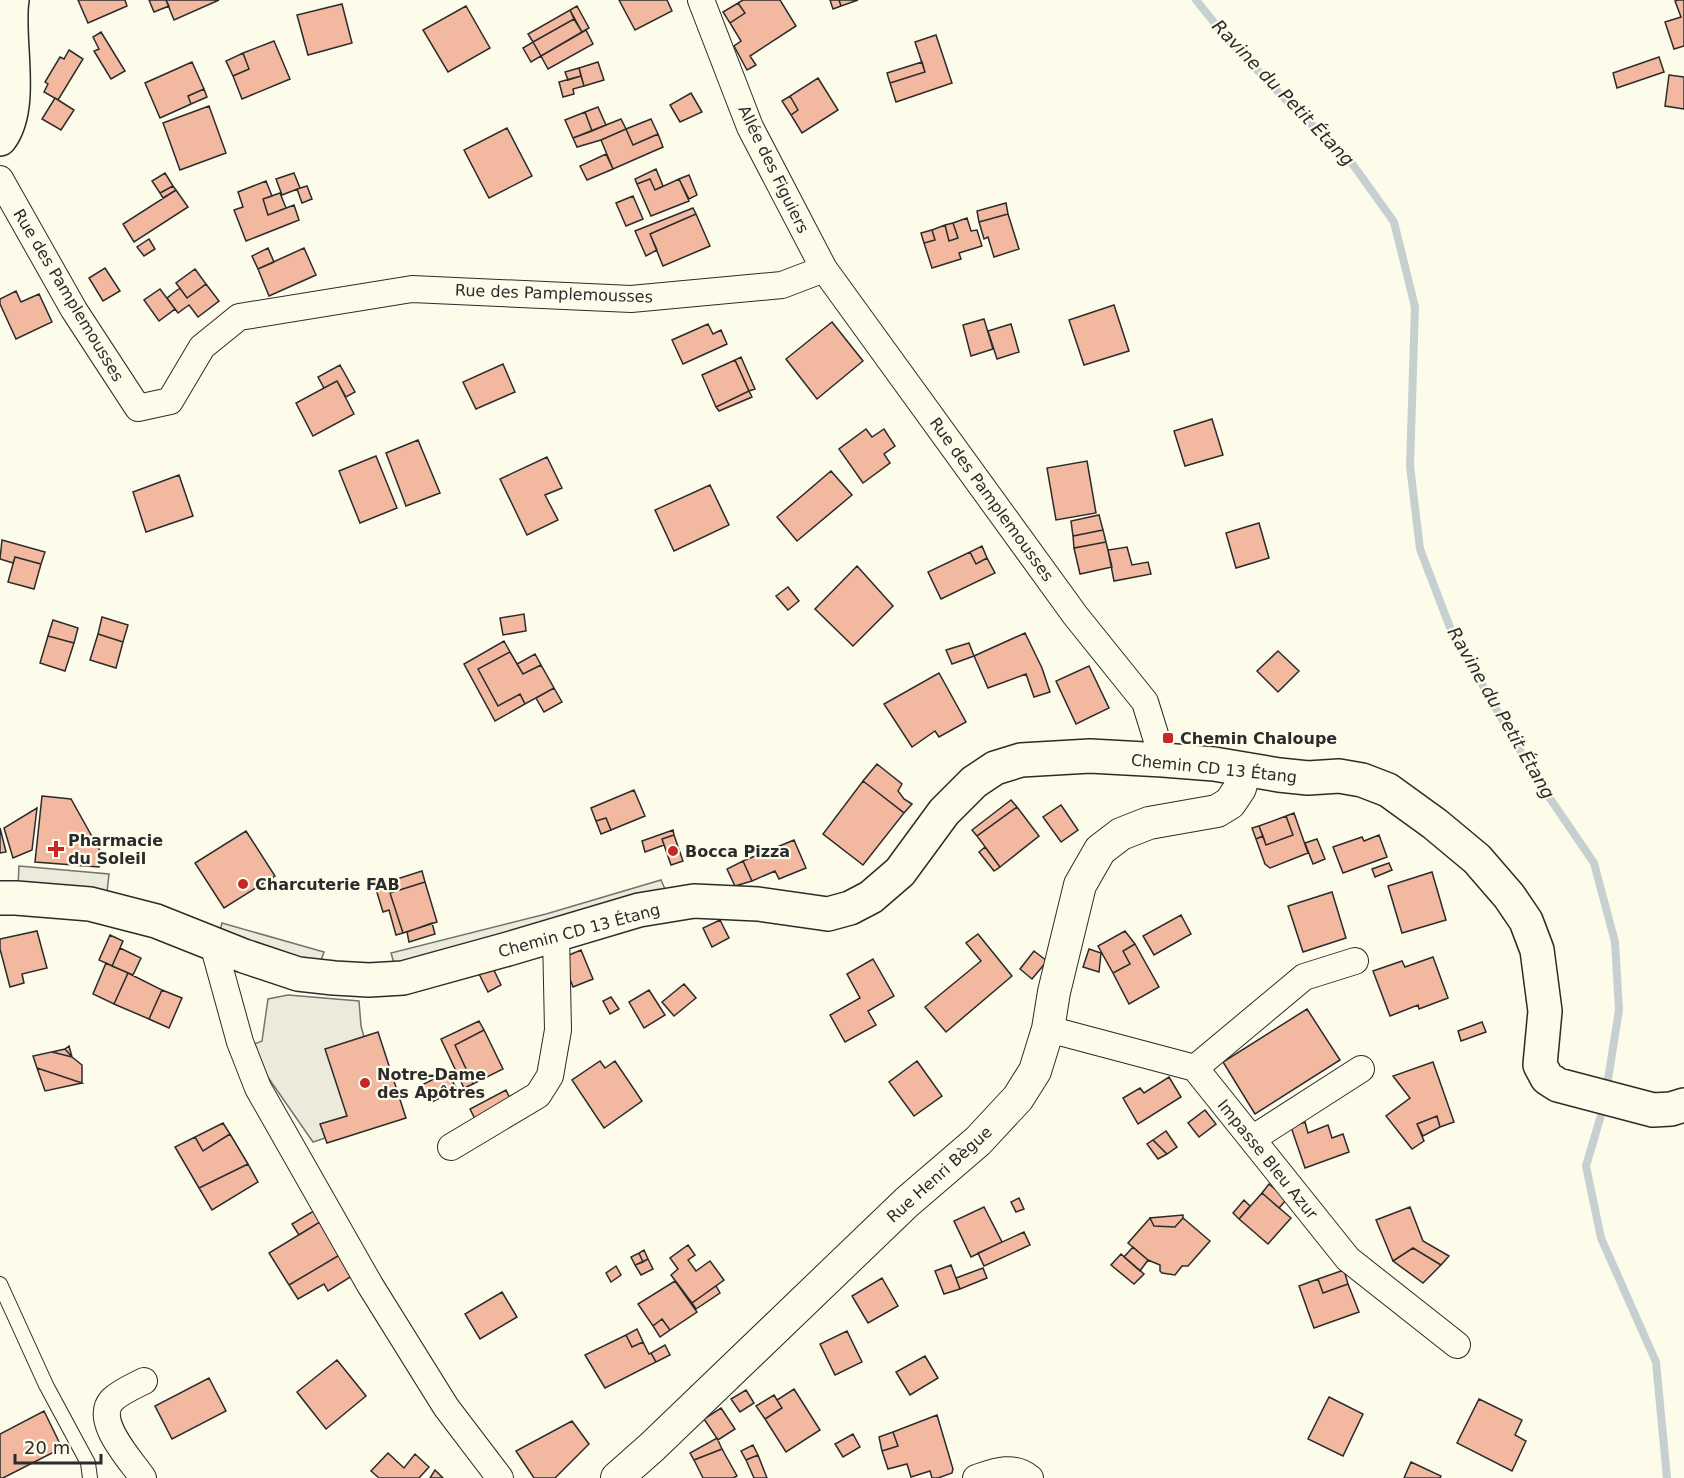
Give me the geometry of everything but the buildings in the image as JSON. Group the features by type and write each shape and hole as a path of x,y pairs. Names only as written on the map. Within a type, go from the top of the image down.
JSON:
{"main road":[{"path":"0,139 5,133 13,101 12,0"},
{"name":"Chemin CD 13 Étang","path":"0,898 90,904 156,921 298,974 369,980 403,978 639,910 694,901 758,904 828,914 850,908 871,897 900,872 944,812 974,782 994,768 1021,760 1090,756 1163,760 1308,778 1339,776 1362,780 1388,790 1435,824 1477,859 1509,896 1526,921 1537,950 1545,1011 1540,1065 1547,1078 1558,1085 1653,1110 1671,1109 1684,1105"}],"street":[{"name":"Allée des Figuiers","path":"701,0 750,127 824,269"},
{"name":"Rue des Pamplemousses","path":"0,179 75,310 138,408 170,401 202,347 239,317 412,289 631,299 782,285 824,269 1076,615 1145,702 1163,760"},
{"name":"Rue Henri Bègue","path":"617,1478 652,1448 907,1202 978,1141 1018,1098 1035,1071 1048,1029 1054,992 1080,885 1100,850 1121,834 1149,823 1217,811 1230,803 1240,788 1245,769"},
{"path":"451,1147 538,1095 550,1076 558,1030 556,935"},
{"path":"213,944 240,1042 258,1088 370,1286 446,1407 500,1478"},
{"path":"1048,1029 1195,1068 1304,977 1355,961"},
{"name":"Impasse Bleu Azur","path":"1195,1068 1348,1258 1457,1345"},
{"path":"1252,1139 1361,1069"},
{"path":"143,1478 111,1433 106,1420 106,1407 114,1398 144,1380"},
{"path":"976,1478 1010,1469 1027,1475 1029,1478"}],"lane":[{"path":"0,1284 46,1385 87,1463 90,1478"}],"shaded area":[{"path":"19,866 109,874 107,892 18,885"},
{"path":"661,880 665,889 550,923 394,963 391,953 546,914"},
{"path":"222,923 324,952 320,963 219,934"},
{"path":"288,995 359,1001 364,1037 347,1116 321,1124 325,1138 313,1142 247,1047 262,1041 268,999"}],"waterway":[{"name":"Ravine du Petit Étang","path":"1196,0 1229,41 1351,162 1394,222 1415,307 1410,466 1420,549 1451,630 1534,775 1594,863 1615,942 1619,1010 1606,1092"},
{"name":"Ravine du Petit Étang","path":"1604,1105 1586,1166 1601,1238 1656,1362 1667,1478"}],"place":[{"name":"Chemin Chaloupe","path":"1168,738"},
{"name":"Pharmacie du Soleil","path":"56,849"},
{"name":"Bocca Pizza","path":"673,851"},
{"name":"Charcuterie FAB","path":"243,884"},
{"name":"Notre-Dame des Apôtres","path":"365,1083"}]}
